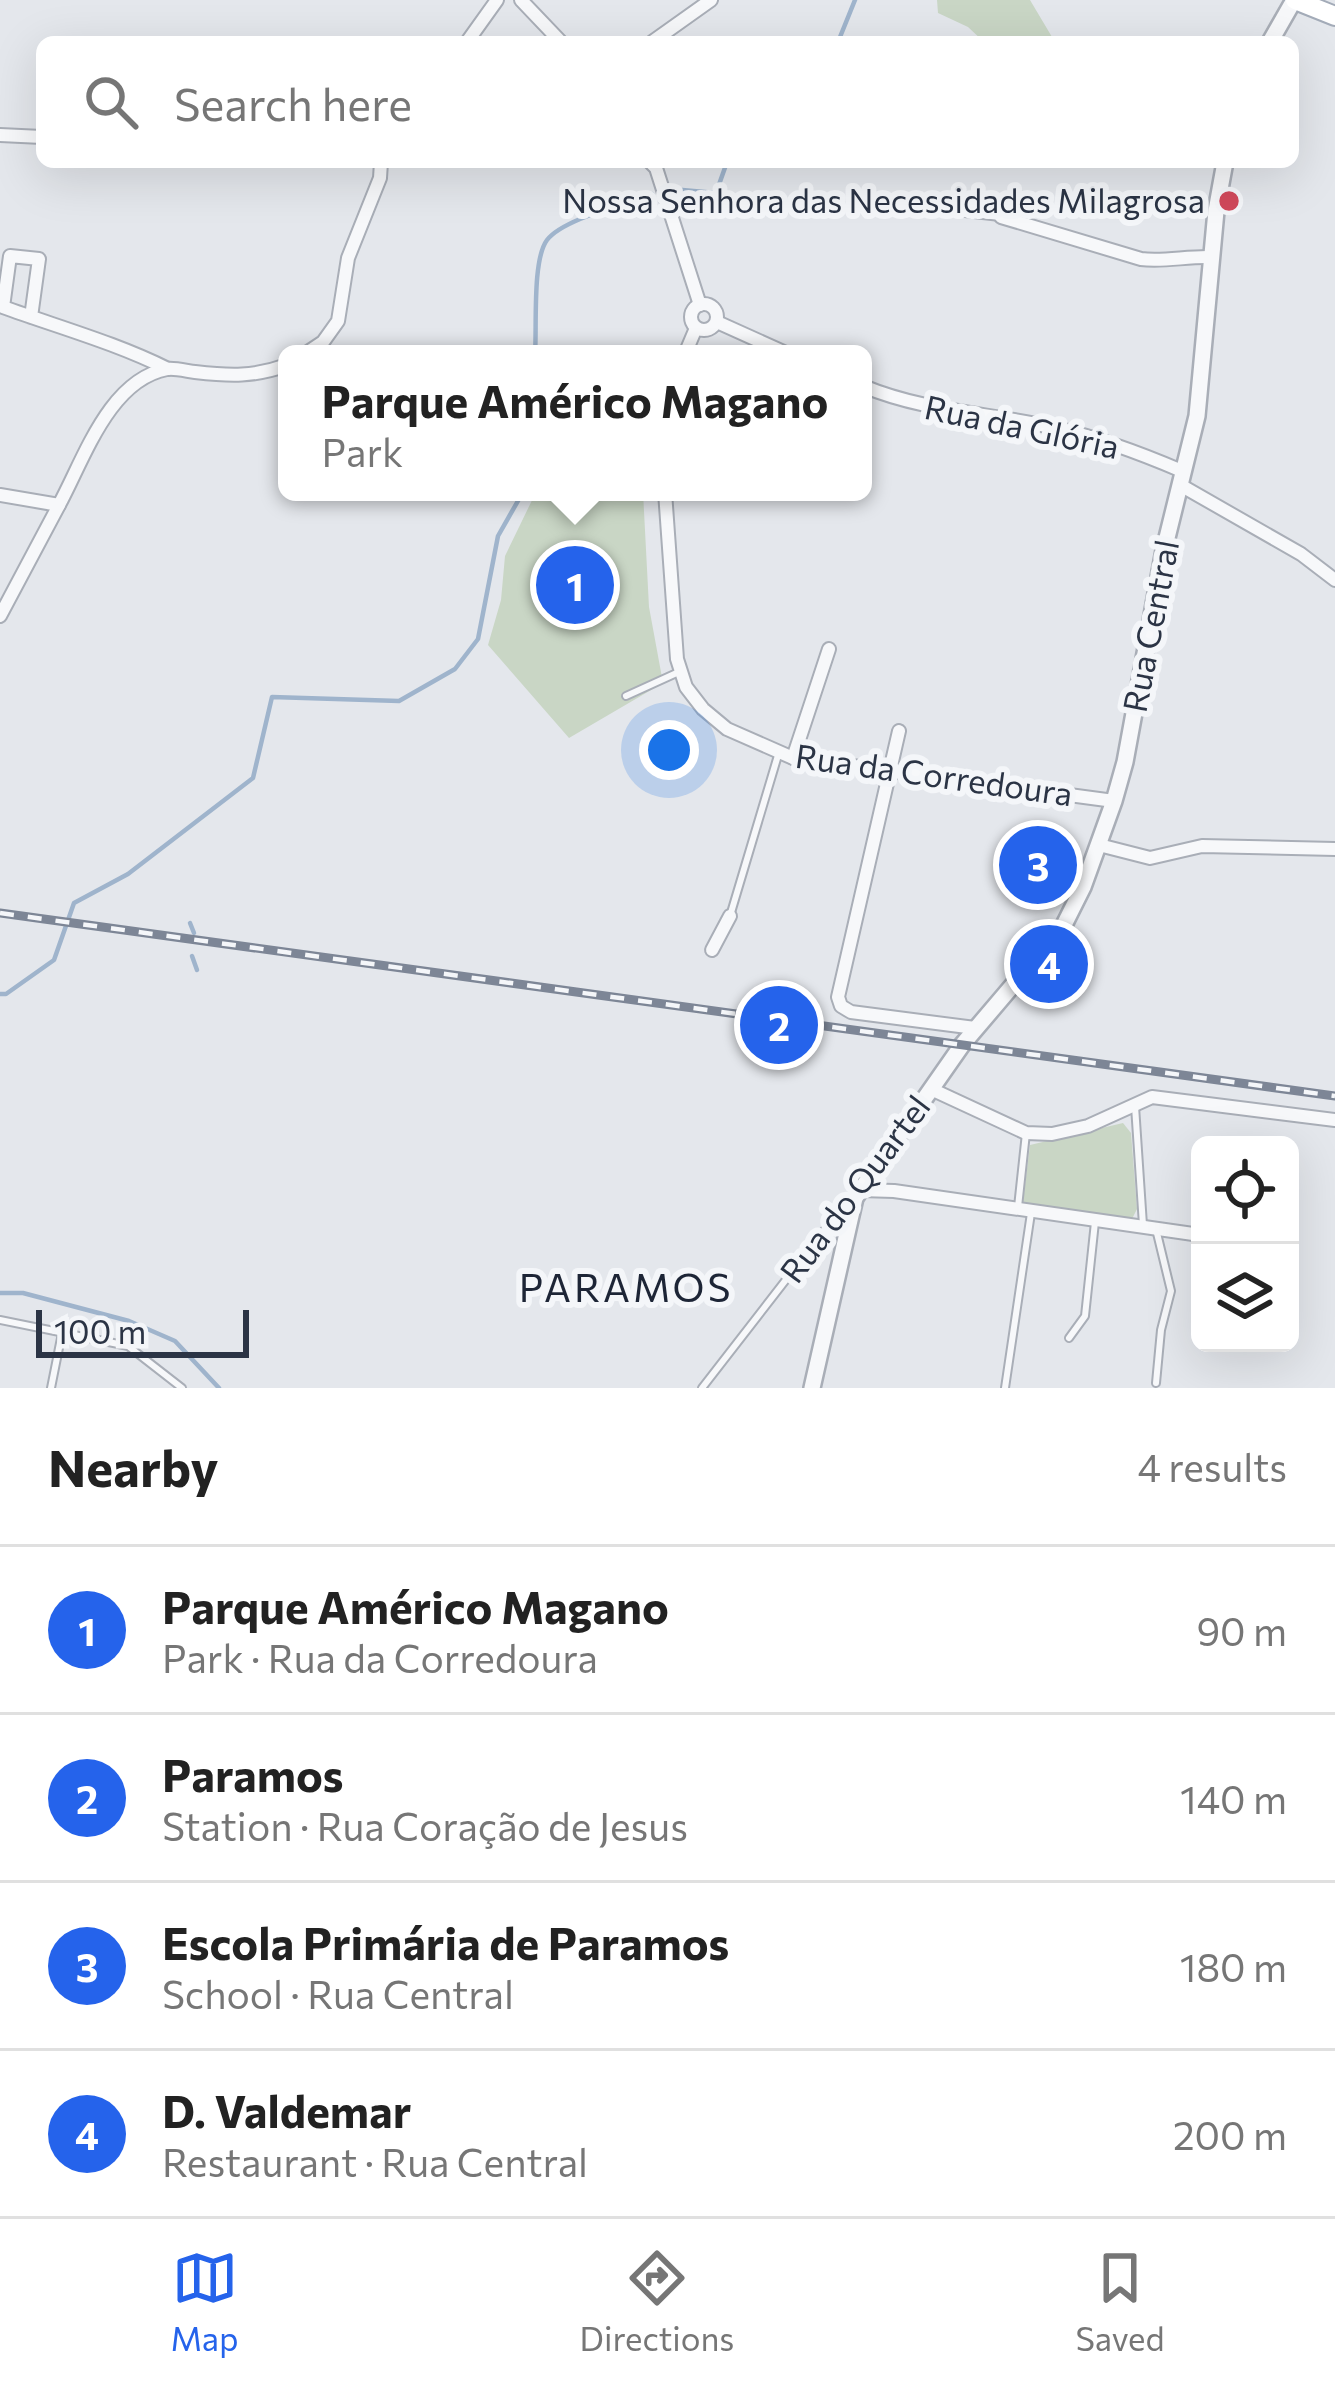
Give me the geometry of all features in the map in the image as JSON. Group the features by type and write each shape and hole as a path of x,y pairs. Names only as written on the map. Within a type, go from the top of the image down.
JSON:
{"main road":[{"path":"1300,1 1335,16"}],"street":[{"path":"470,36 497,0"},
{"path":"521,0 555,36"},
{"path":"660,36 711,0"},
{"path":"1274,36 1300,1"},
{"path":"0,135 36,137"},
{"path":"318,345 338,321 348,258 381,168"},
{"path":"656,168 700,305"},
{"name":"Rua Central","path":"962,1045 1064,925 1114,801 1164,550 1197,416 1224,168"},
{"path":"1001,217 1141,259 1212,257"},
{"path":"31,317 39,259 10,256 3,307 168,369 236,377 278,368"},
{"path":"700,305 716,310 717,322"},
{"path":"689,345 696,328 692,313 700,305"},
{"path":"696,328 708,330 717,322"},
{"path":"717,322 768,345"},
{"path":"0,616 112,408 137,384 168,369"},
{"name":"Rua da Glória","path":"872,389 923,407 1057,428 1123,446 1182,478 1335,580"},
{"path":"0,496 59,505"},
{"name":"Rua da Corredoura","path":"665,501 672,625 681,671 703,710 727,729 794,758 1114,801"},
{"path":"794,758 829,649"},
{"path":"899,731 838,997 851,1012 975,1028"},
{"path":"1099,845 1150,858 1202,846 1335,849"},
{"path":"712,950 730,916"},
{"name":"Rua do Quartel","path":"858,1194 962,1045"},
{"path":"931,1089 1026,1133 1088,1126 1135,1102 1163,1097 1335,1120"},
{"path":"878,1164 894,1191"},
{"path":"812,1388 858,1194 894,1191 1191,1234"}],"lane":[{"path":"921,208 1001,217"},
{"path":"626,696 681,671"},
{"path":"730,916 779,752"},
{"path":"1135,1102 1149,1229 1171,1291 1156,1383"},
{"path":"1005,1388 1024,1212 1026,1133"},
{"name":"Rua do Quartel","path":"702,1388 858,1194"},
{"path":"1070,1338 1085,1316 1095,1222"},
{"path":"0,1320 128,1346 182,1388"},
{"path":"51,1388 62,1333"}],"green space":[{"path":"937,0 1030,0 1051,36 978,36 938,13"},
{"path":"532,501 643,501 649,607 663,683 569,738 488,645 501,600 505,556"},
{"path":"1123,1123 1131,1133 1137,1209 1132,1219 1026,1206 1030,1145"}],"waterway":[{"path":"840,36 855,0"},
{"path":"671,189 716,193 725,168"},
{"path":"535,345 537,278 547,240 580,219 652,194"},
{"path":"0,994 54,960 74,903 128,874 253,778 272,697 399,701 455,669 478,639 498,536 518,501"},
{"path":"190,923 194,933"},
{"path":"192,956 197,970"},
{"path":"0,1293 23,1293 129,1321 175,1341 219,1388"}],"railway":[{"path":"0,913 1335,1096"}],"place":[{"name":"Nossa Senhora das Necessidades Milagrosa","path":"1229,201"},
{"name":"Parque Américo Magano","path":"575,585"},
{"name":"Escola Primária de Paramos","path":"1038,865"},
{"name":"D. Valdemar","path":"1049,964"},
{"name":"Paramos","path":"779,1025"}],"district":[{"name":"PARAMOS","path":"626,1288"}]}
